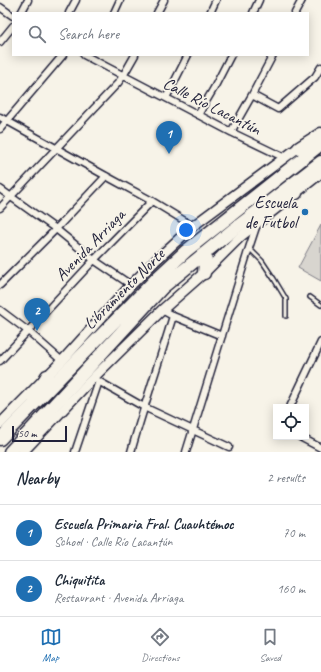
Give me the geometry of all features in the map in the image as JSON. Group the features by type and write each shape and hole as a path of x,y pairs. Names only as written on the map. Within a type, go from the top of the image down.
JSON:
{"highway":[{"path":"298,148 321,134"},
{"name":"Libramiento Norte","path":"0,439 157,278 186,251 321,144"},
{"name":"Libramiento Norte","path":"10,452 163,287 234,229 321,162"},
{"path":"267,203 296,193"},
{"path":"204,273 206,252"},
{"path":"25,413 47,376"},
{"path":"42,418 60,412"}],"street":[{"path":"22,12 28,0"},
{"path":"70,12 76,0"},
{"path":"114,12 120,0"},
{"path":"158,12 164,0"},
{"path":"210,12 216,0"},
{"path":"253,12 259,0"},
{"path":"296,12 302,0"},
{"path":"0,7 12,15"},
{"path":"0,42 12,27"},
{"path":"0,129 62,56"},
{"path":"0,208 118,83 134,56"},
{"path":"166,98 187,56"},
{"path":"198,114 214,88 230,56"},
{"path":"231,132 272,56"},
{"name":"Calle Río Lacantún","path":"92,57 123,76 285,158"},
{"path":"252,95 278,109 315,77 321,67"},
{"path":"0,116 152,201 193,226"},
{"path":"0,424 47,376 131,285 193,226 285,158 321,129"},
{"path":"23,452 60,412 96,379 162,310 204,273 240,237 321,173"},
{"path":"0,285 106,176"},
{"path":"0,188 56,229 94,260 131,285"},
{"name":"Avenida Arriaga","path":"0,361 94,260 152,201"},
{"path":"186,452 258,223"},
{"path":"0,310 28,331 62,360"},
{"path":"162,310 222,336"},
{"path":"131,452 173,316"},
{"path":"291,404 321,342"},
{"path":"96,379 144,407 229,447"},
{"path":"76,452 96,379"},
{"path":"306,440 321,448"}],"lane":[{"path":"249,248 262,261 286,299 286,316"},
{"path":"310,297 321,305"}],"shaded area":[{"path":"321,225 321,281 298,268"}],"place":[{"name":"Escuela Primaria Fral. Cuauhtémoc","path":"169,154"},
{"name":"Escuela de Futbol","path":"305,212"},
{"name":"Chiquitita","path":"37,331"}]}
